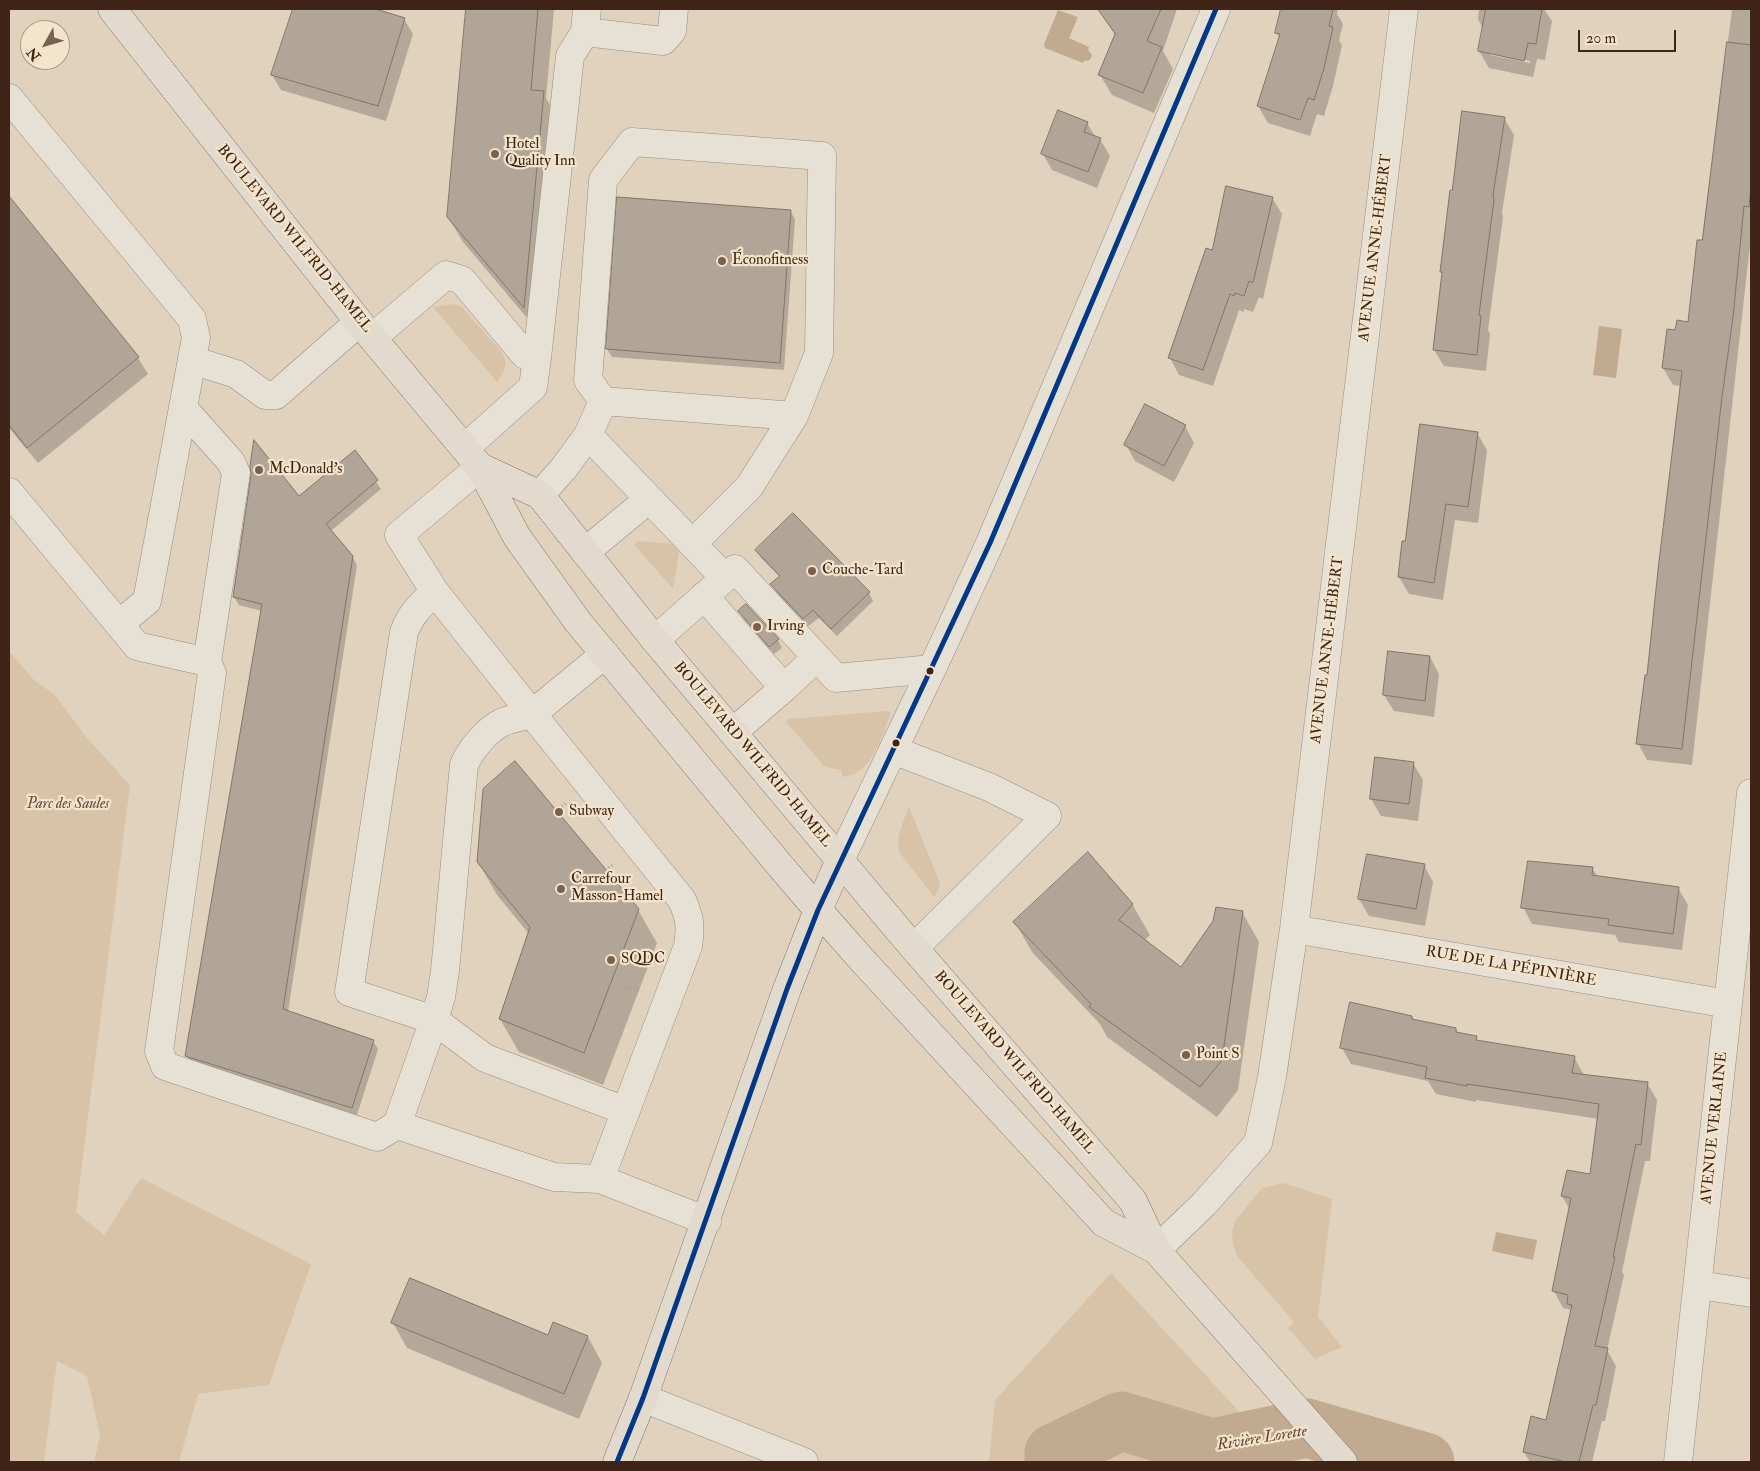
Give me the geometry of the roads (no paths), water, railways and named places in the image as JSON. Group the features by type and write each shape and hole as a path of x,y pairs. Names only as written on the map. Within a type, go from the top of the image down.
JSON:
{"main road":[{"name":"BOULEVARD WILFRID-HAMEL","path":"112,9 366,329 472,458 517,538 578,622 777,862 870,968 1104,1222 1156,1250"},
{"name":"BOULEVARD WILFRID-HAMEL","path":"472,458 540,494 655,640 914,948 1133,1201 1156,1250 1341,1460"},
{"path":"617,1462 643,1398 707,1221 787,990 840,860"}],"street":[{"path":"600,1179 688,946 690,929 688,915 682,900 435,592 398,534 472,458 533,387 570,56 586,20 663,41 672,32 674,9"},
{"path":"840,860 990,543 1216,9"},
{"name":"AVENUE ANNE-HÉBERT","path":"1156,1250 1204,1204 1258,1143 1272,1077 1294,929 1404,9"},
{"path":"9,98 192,319 196,338 147,600 119,624"},
{"path":"692,544 749,487 794,416 819,353 822,156 632,142 603,180 588,380 603,401 794,416"},
{"path":"192,360 236,374 264,395 276,395 366,329 446,275 462,280 525,355 537,358"},
{"path":"540,494 564,468 588,435 603,401"},
{"path":"183,408 231,462 236,473 207,662 212,674 158,1051 165,1066 377,1137 397,1125 441,997 464,765 468,755 477,744 501,723 532,714 605,654"},
{"path":"588,435 724,578"},
{"path":"9,492 137,646 207,662"},
{"path":"585,552 649,499"},
{"path":"655,640 735,569 836,678 932,669"},
{"path":"435,592 419,606 409,619 404,632 349,992 434,1020 485,1058 626,1111"},
{"path":"704,596 784,688"},
{"path":"733,732 816,658"},
{"path":"893,750 989,787 1047,816 914,948"},
{"name":"AVENUE VERLAINE","path":"1678,1462 1699,1285 1751,793"},
{"name":"RUE DE LA PÉPINIÈRE","path":"1294,929 1728,1004"},
{"path":"397,1125 554,1177 600,1179 707,1221"},
{"path":"1699,1285 1751,1293"},
{"path":"643,1398 804,1462"}],"waterway":[{"name":"Rivière Lorette","path":"1054,1462 1054,1453 1121,1421 1212,1448 1307,1428 1425,1462"}],"place":[{"name":"Hotel Quality Inn","path":"495,154"},
{"name":"Éconofitness","path":"722,261"},
{"name":"McDonald's","path":"259,470"},
{"name":"Couche-Tard","path":"812,571"},
{"name":"Irving","path":"757,627"},
{"name":"Subway","path":"559,812"},
{"name":"Carrefour Masson-Hamel","path":"561,889"},
{"name":"SQDC","path":"611,960"},
{"name":"Point S","path":"1186,1055"}],"park label":[{"name":"Parc des Saules","path":"68,805"}]}
